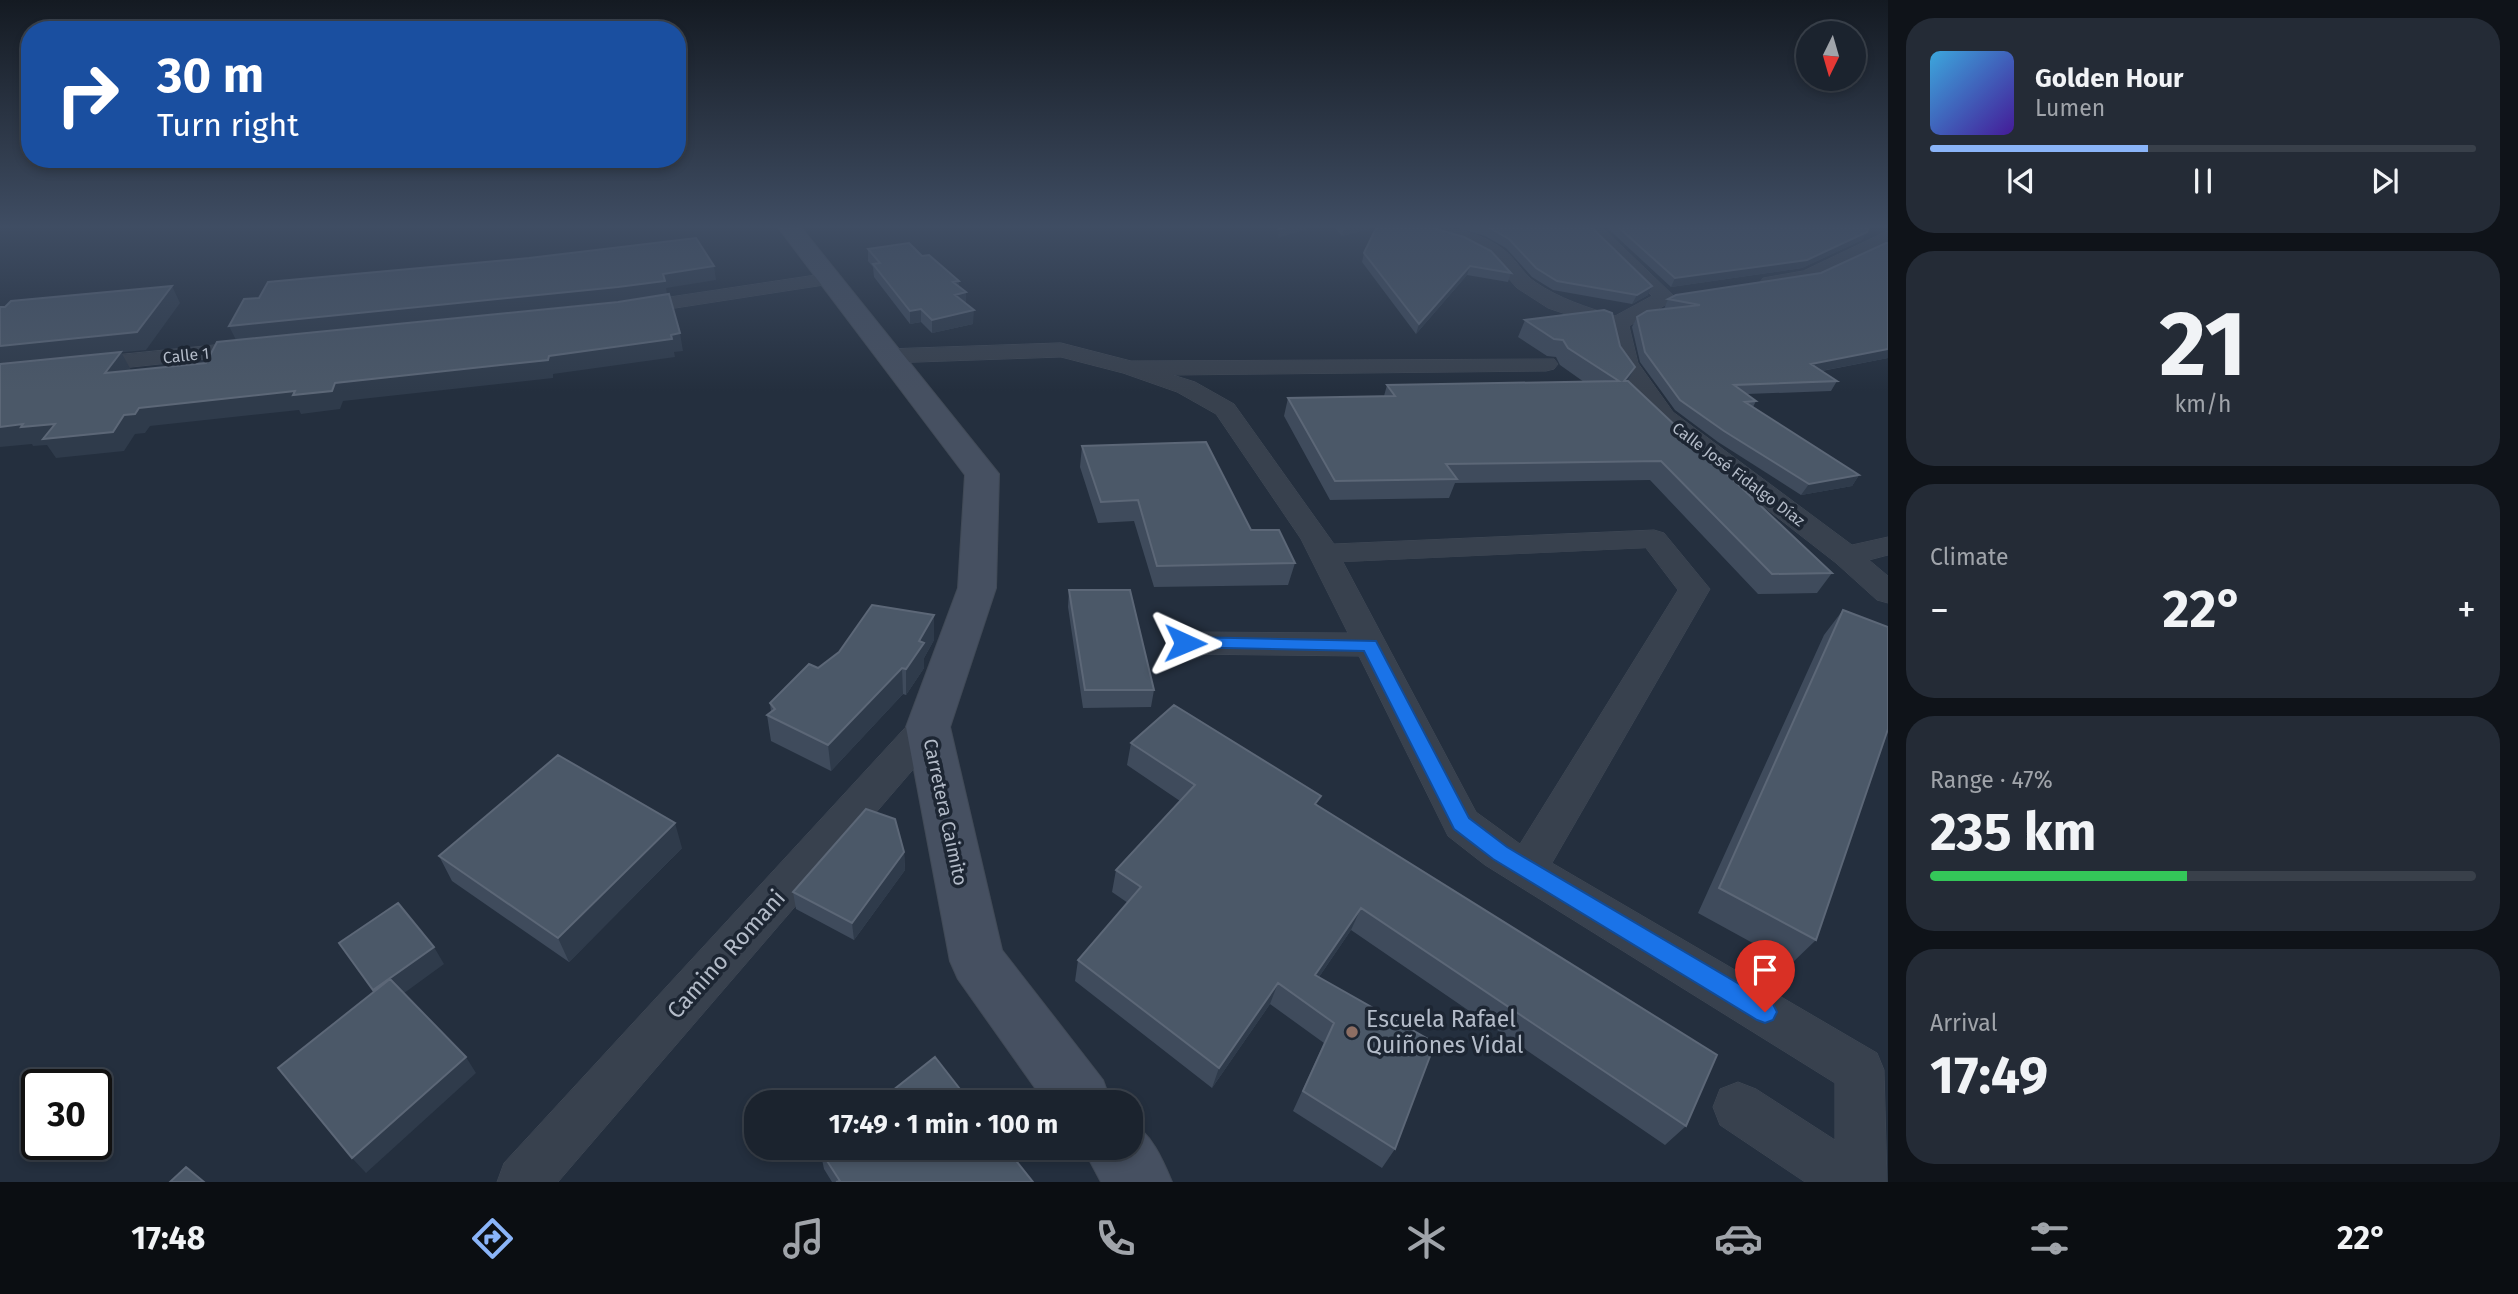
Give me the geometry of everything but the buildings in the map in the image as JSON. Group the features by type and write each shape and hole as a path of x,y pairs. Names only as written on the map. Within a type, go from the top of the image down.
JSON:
{"street":[{"path":"608,312 815,281"},
{"name":"Carretera Caimito","path":"832,281 982,474 977,588 928,727 976,961 1072,1090"},
{"path":"1521,281 1555,304 1617,324 1672,296 1655,281"},
{"path":"1746,285 1772,281"},
{"name":"Calle José Fidalgo Díaz","path":"1617,324 1626,363 1664,417 1847,556 1888,593"},
{"name":"Calle 1","path":"0,373 276,345"},
{"path":"889,356 1061,350 1131,368 1186,387 1226,409 1323,554 1462,824 1500,853 1860,1070 1861,1182"},
{"path":"1131,368 1546,364"},
{"path":"1323,554 1654,539 1694,589 1527,868"},
{"path":"1847,556 1888,546"},
{"path":"1185,643 1370,645"},
{"name":"Camino Romani","path":"523,1182 928,727"},
{"path":"1738,1107 1853,1182"},
{"path":"1124,1160 1140,1182"}],"place":[{"name":"Escuela Rafael Quiñones Vidal","path":"1352,1032"}],"route":[{"path":"1185,643 1370,645 1462,824 1500,853 1765,1012"}]}
